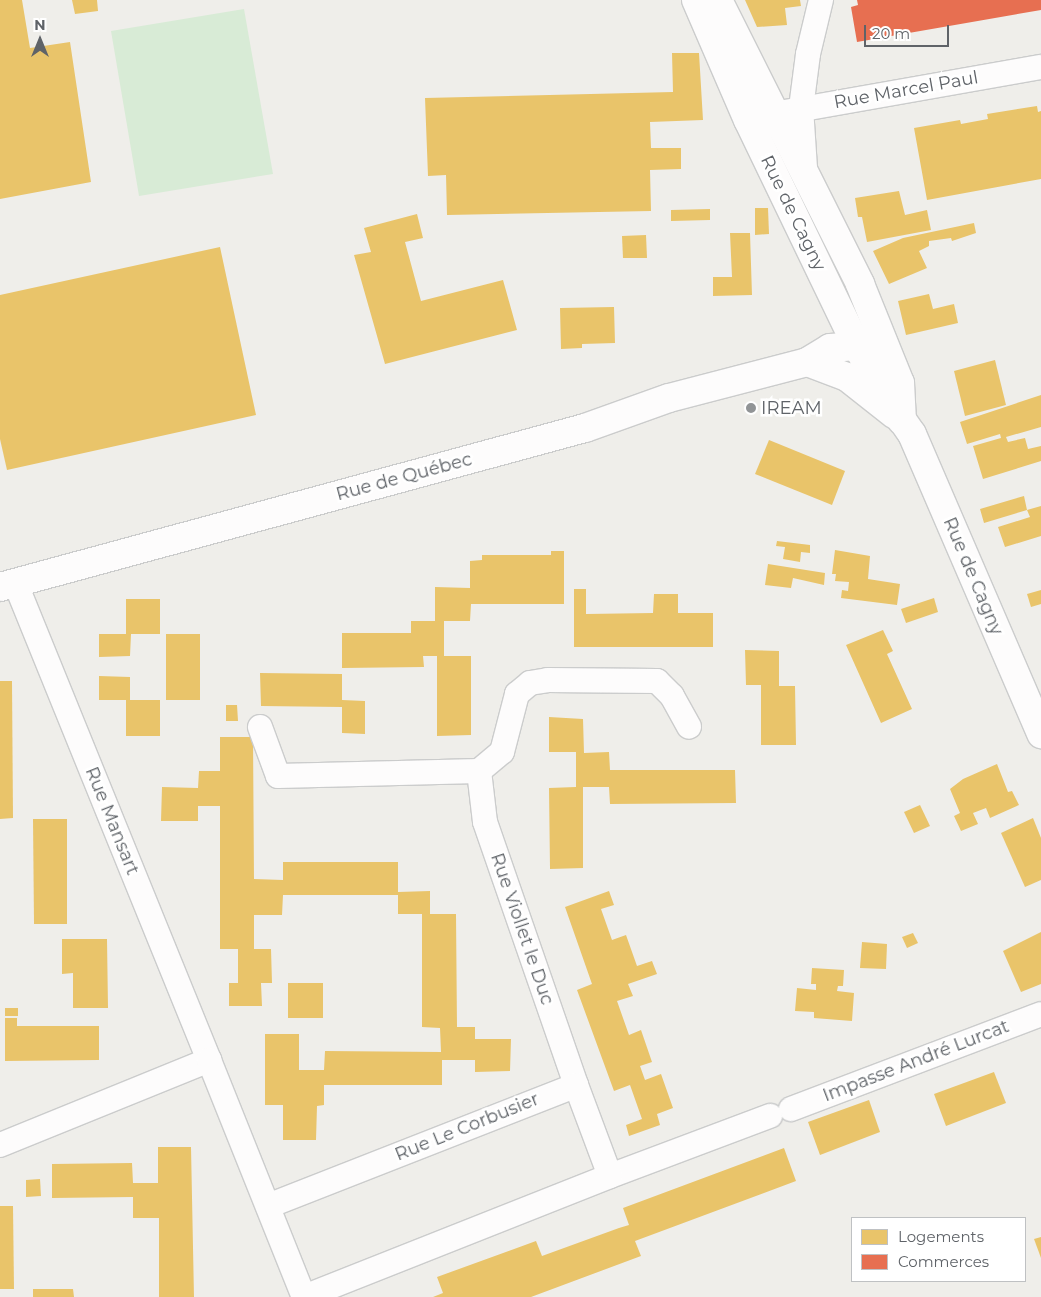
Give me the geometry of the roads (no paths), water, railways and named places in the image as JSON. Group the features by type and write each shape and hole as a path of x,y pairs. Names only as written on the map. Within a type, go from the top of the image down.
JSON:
{"main road":[{"name":"Rue de Cagny","path":"696,0 760,116 807,180 860,284 894,364 900,383 902,421"},
{"name":"Rue de Cagny","path":"718,0 760,116 844,321 902,421 912,434 1041,734"},
{"path":"830,348 860,284"},
{"path":"830,348 857,346 875,351 894,364"},
{"name":"Rue de Québec","path":"7,585 585,428 669,398 807,362 830,348"},
{"path":"807,362 847,377 902,421"}],"street":[{"path":"807,180 802,108 808,54 821,0"},
{"name":"Rue Marcel Paul","path":"760,116 1041,67"},
{"name":"Rue Mansart","path":"7,585 209,1060"},
{"path":"260,727 278,776 479,771 502,752 517,694 530,683 548,680 657,681 672,696 689,727"},
{"name":"Rue Viollet le Duc","path":"479,771 485,822 576,1084"},
{"name":"Impasse André Lurcat","path":"610,1176 1041,1014"},
{"path":"0,1145 209,1060 304,1297 610,1176 576,1084"},
{"name":"Rue Le Corbusier","path":"268,1206 576,1084"}],"place":[{"name":"IREAM","path":"751,408"}]}
